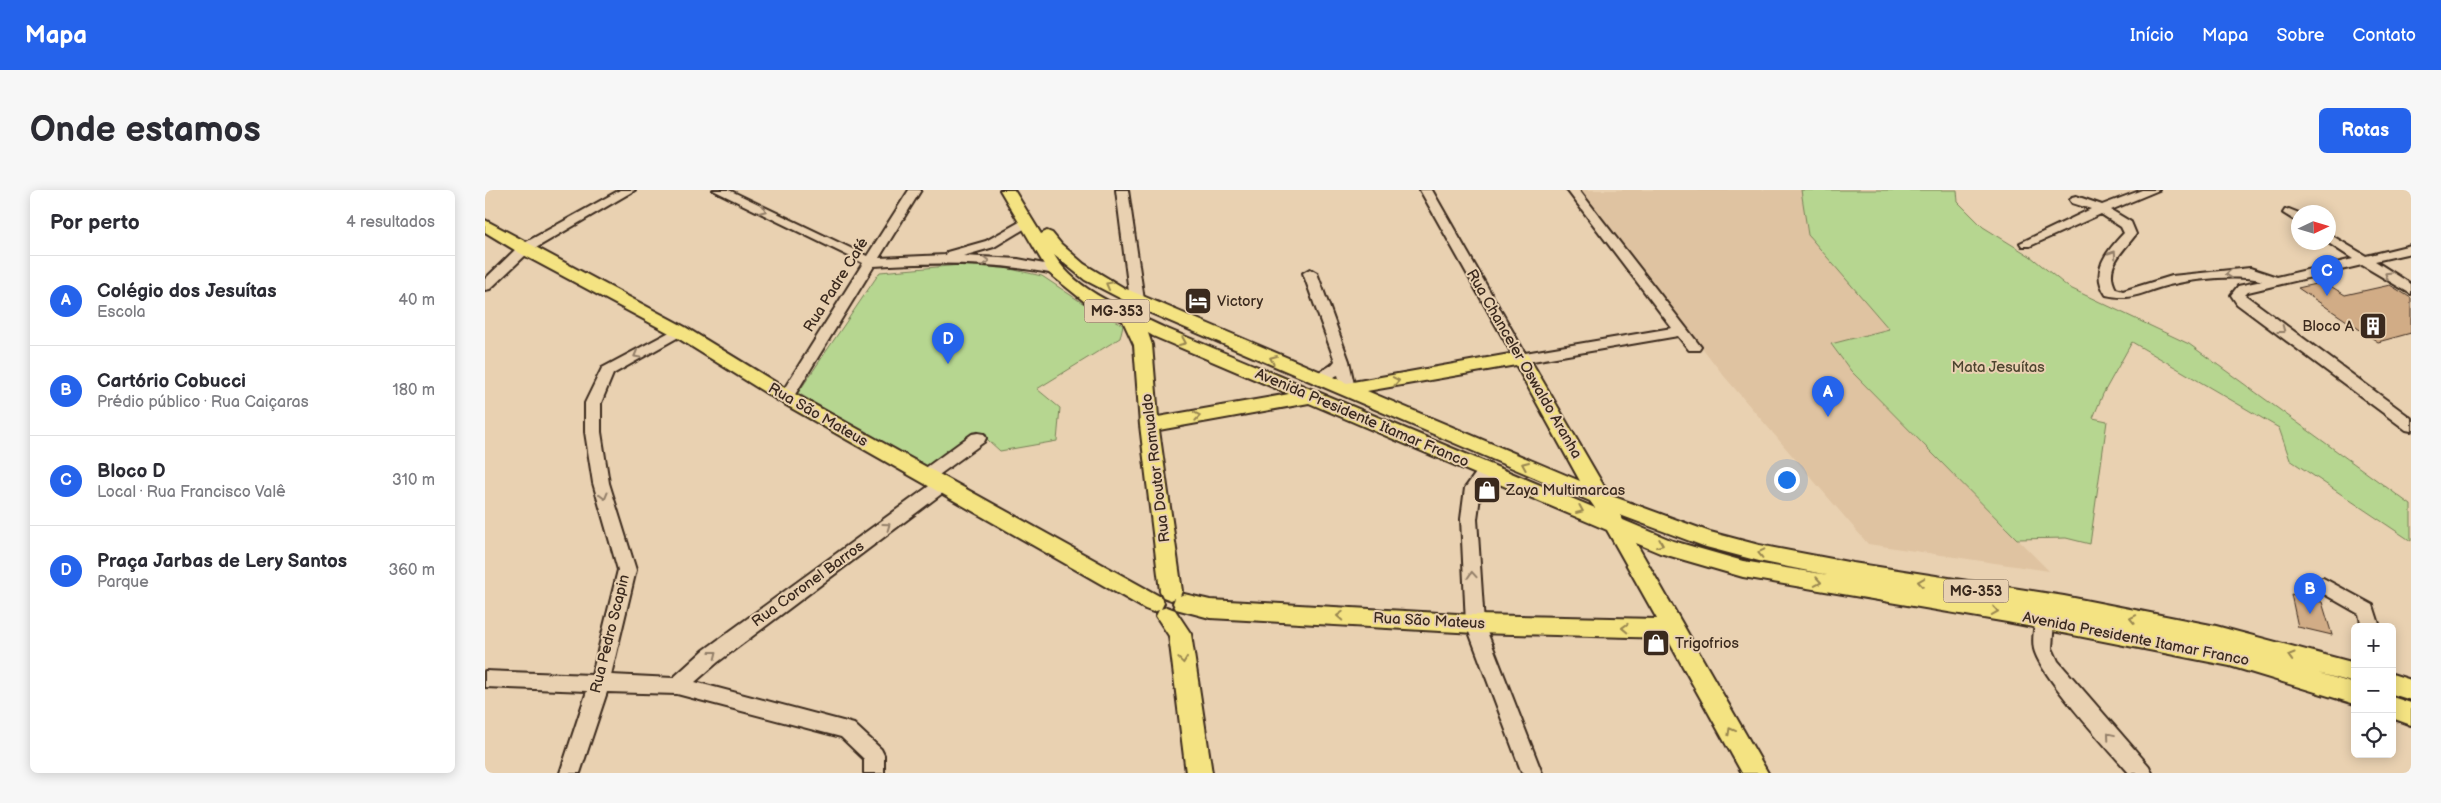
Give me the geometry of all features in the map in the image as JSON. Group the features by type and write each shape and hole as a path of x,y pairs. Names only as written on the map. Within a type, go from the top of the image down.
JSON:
{"main road":[{"name":"Avenida Presidente Itamar Franco","path":"1007,190 1025,223 1055,270 1091,298 1159,332 1667,547 1743,569 2045,620 2229,656 2351,693"},
{"name":"Avenida Presidente Itamar Franco","path":"1021,190 1052,244 1061,254 1075,266 1137,300 1597,496 1601,500 1706,540 1853,571 2064,606 2216,635 2351,672"},
{"name":"Rua São Mateus","path":"485,224 524,248 679,331 785,397 934,481 1171,610 1210,609 1475,624 1674,629"},
{"name":"Rua Doutor Romualdo","path":"1130,318 1140,335 1143,345 1149,425 1171,610 1199,773"},
{"path":"1149,425 1521,358"},
{"name":"Rua Chanceler Oswaldo Aranha","path":"1521,358 1755,773"},
{"path":"1309,396 1315,377"},
{"path":"1171,610 1186,622 1193,615 1210,609"},
{"path":"2294,674 2320,675 2351,685"},
{"path":"2396,685 2411,690"},
{"path":"2396,700 2411,705"},
{"path":"2396,708 2411,714"}],"street":[{"path":"485,286 524,248 629,190"},
{"path":"719,190 870,262 937,258 1018,263 1055,270"},
{"name":"Rua Padre Café","path":"785,397 915,190"},
{"path":"1121,190 1137,300"},
{"name":"Rua Chanceler Oswaldo Aranha","path":"1426,190 1521,358"},
{"path":"1573,190 1694,347"},
{"path":"2027,243 2102,209 2153,190"},
{"path":"2076,200 2102,209 2127,225 2130,234 2111,255 2105,268 2105,280 2111,292 2124,295 2172,280 2250,272 2276,281"},
{"path":"937,258 990,244 1025,223"},
{"path":"2336,242 2411,290"},
{"path":"2411,249 2243,289 2238,295 2243,301 2411,426"},
{"path":"1310,273 1342,361 1348,389"},
{"name":"Rua Pedro Scapin","path":"570,773 600,682 627,570 601,483 593,432 593,403 607,371 679,331"},
{"path":"1521,358 1681,331"},
{"path":"1143,345 1159,332"},
{"path":"1315,377 1336,370 1342,361"},
{"name":"Rua Coronel Barros","path":"677,686 711,656 934,481 977,438"},
{"path":"1487,470 1473,488 1469,519 1475,624 1533,773"},
{"path":"2323,585 2367,610 2370,623"},
{"path":"2045,620 2043,648 2051,666 2142,773"},
{"path":"485,678 677,686 847,730 875,755 875,773"}],"shaded area":[{"path":"1580,190 1801,190 1808,235 1889,329 1831,345 1851,371 2049,571 1868,544 1724,376"}],"green space":[{"name":"Mata Jesuítas","path":"1801,190 1957,190 1958,202 1983,227 2030,256 2068,287 2189,344 2411,505 2411,541 2290,460 2279,428 2132,342 2103,394 2093,418 2107,421 2090,544 2066,538 2017,539 1851,371 1831,344 1889,329 1808,235"},
{"path":"972,264 992,265 1042,276 1081,302 1123,325 1120,338 1037,389 1060,408 1057,441 1000,451 978,431 924,468 798,393 880,272"}],"building":[{"path":"2324,282 2345,295 2390,285 2411,298 2411,333 2378,342 2298,288"},
{"path":"2291,594 2322,602 2332,635 2298,627"}],"place":[{"name":"Bloco D","path":"2327,296"},
{"name":"Victory","path":"1198,301"},
{"name":"Bloco A","path":"2373,326"},
{"name":"Praça Jarbas de Lery Santos","path":"948,364"},
{"name":"Colégio dos Jesuítas","path":"1828,417"},
{"name":"Zaya Multimarcas","path":"1487,490"},
{"name":"Cartório Cobucci","path":"2310,614"},
{"name":"Trigofrios","path":"1656,643"}]}
